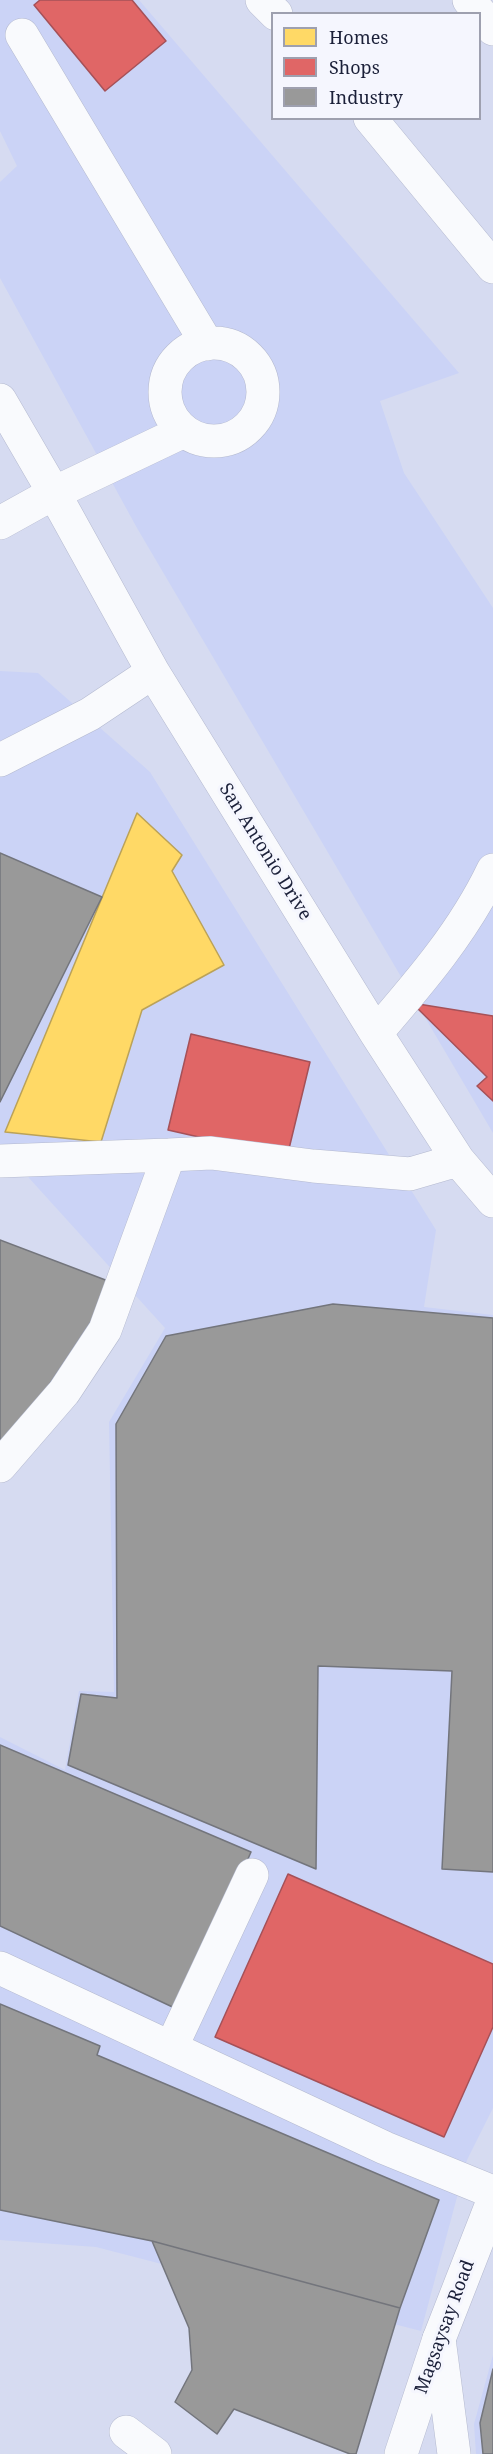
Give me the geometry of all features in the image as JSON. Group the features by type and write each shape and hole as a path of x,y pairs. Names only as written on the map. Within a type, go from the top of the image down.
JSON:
{"main road":[{"path":"262,0 274,12"},
{"path":"273,0 282,12"},
{"path":"469,0 479,12"},
{"path":"481,14 493,29"},
{"path":"22,35 207,344"},
{"path":"372,120 493,267"},
{"path":"224,343 238,349 251,359 260,372 263,388 262,404 255,419 230,438 215,441 199,438 184,431 173,419 167,404 166,388 169,372 178,358 191,348 224,343"},
{"name":"San Antonio Drive","path":"0,382 9,412 153,672 376,1033 458,1160 493,1201"},
{"path":"0,523 54,493 184,431"},
{"path":"0,760 90,714 153,672"},
{"path":"376,1033 430,971 479,900 493,870"},
{"path":"0,1161 211,1153 313,1166 410,1174 458,1160"},
{"path":"0,1466 64,1392 105,1330 169,1155"},
{"path":"171,2048 252,1875"},
{"path":"0,1968 385,2148 493,2192"},
{"name":"Magsaysay Road","path":"401,2454 439,2338 493,2201"},
{"path":"439,2338 454,2454"},
{"path":"126,2432 155,2454"}],"shaded area":[{"path":"0,0 139,0 459,373 380,401 404,473 493,608 493,1133 137,528 0,278 0,182 17,166 0,131"},
{"path":"0,671 38,673 150,772 436,1230 424,1307 493,1315 493,2108 467,2160 421,2331 96,2247 0,2240 0,1737 65,1770 79,1691 114,1692 109,1422 165,1328 0,1146"},
{"path":"493,2355 493,2454 476,2454 474,2424"}],"building: Homes":[{"path":"137,813 182,855 172,871 224,965 142,1010 101,1142 5,1132"}],"building: Shops":[{"path":"40,0 132,0 166,41 105,91 34,5"},
{"path":"412,1003 493,1016 493,1101 477,1086 487,1077"},
{"path":"191,1034 310,1062 287,1157 168,1130"},
{"path":"288,1874 493,1964 493,2027 444,2137 215,2037"}],"building: Industry":[{"path":"0,853 102,897 0,1102"},
{"path":"0,1240 116,1284 16,1435 0,1448"},
{"path":"333,1304 493,1318 493,1872 442,1869 452,1671 318,1666 316,1869 68,1765 81,1694 117,1698 116,1424 166,1336"},
{"path":"0,1745 251,1852 181,2011 0,1926"},
{"path":"0,2004 100,2046 97,2055 439,2200 400,2308 152,2241 0,2210"},
{"path":"152,2241 400,2308 356,2454 350,2454 234,2409 217,2434 175,2402 192,2370 189,2328"},
{"path":"493,2369 493,2454 483,2454 480,2423"}]}
